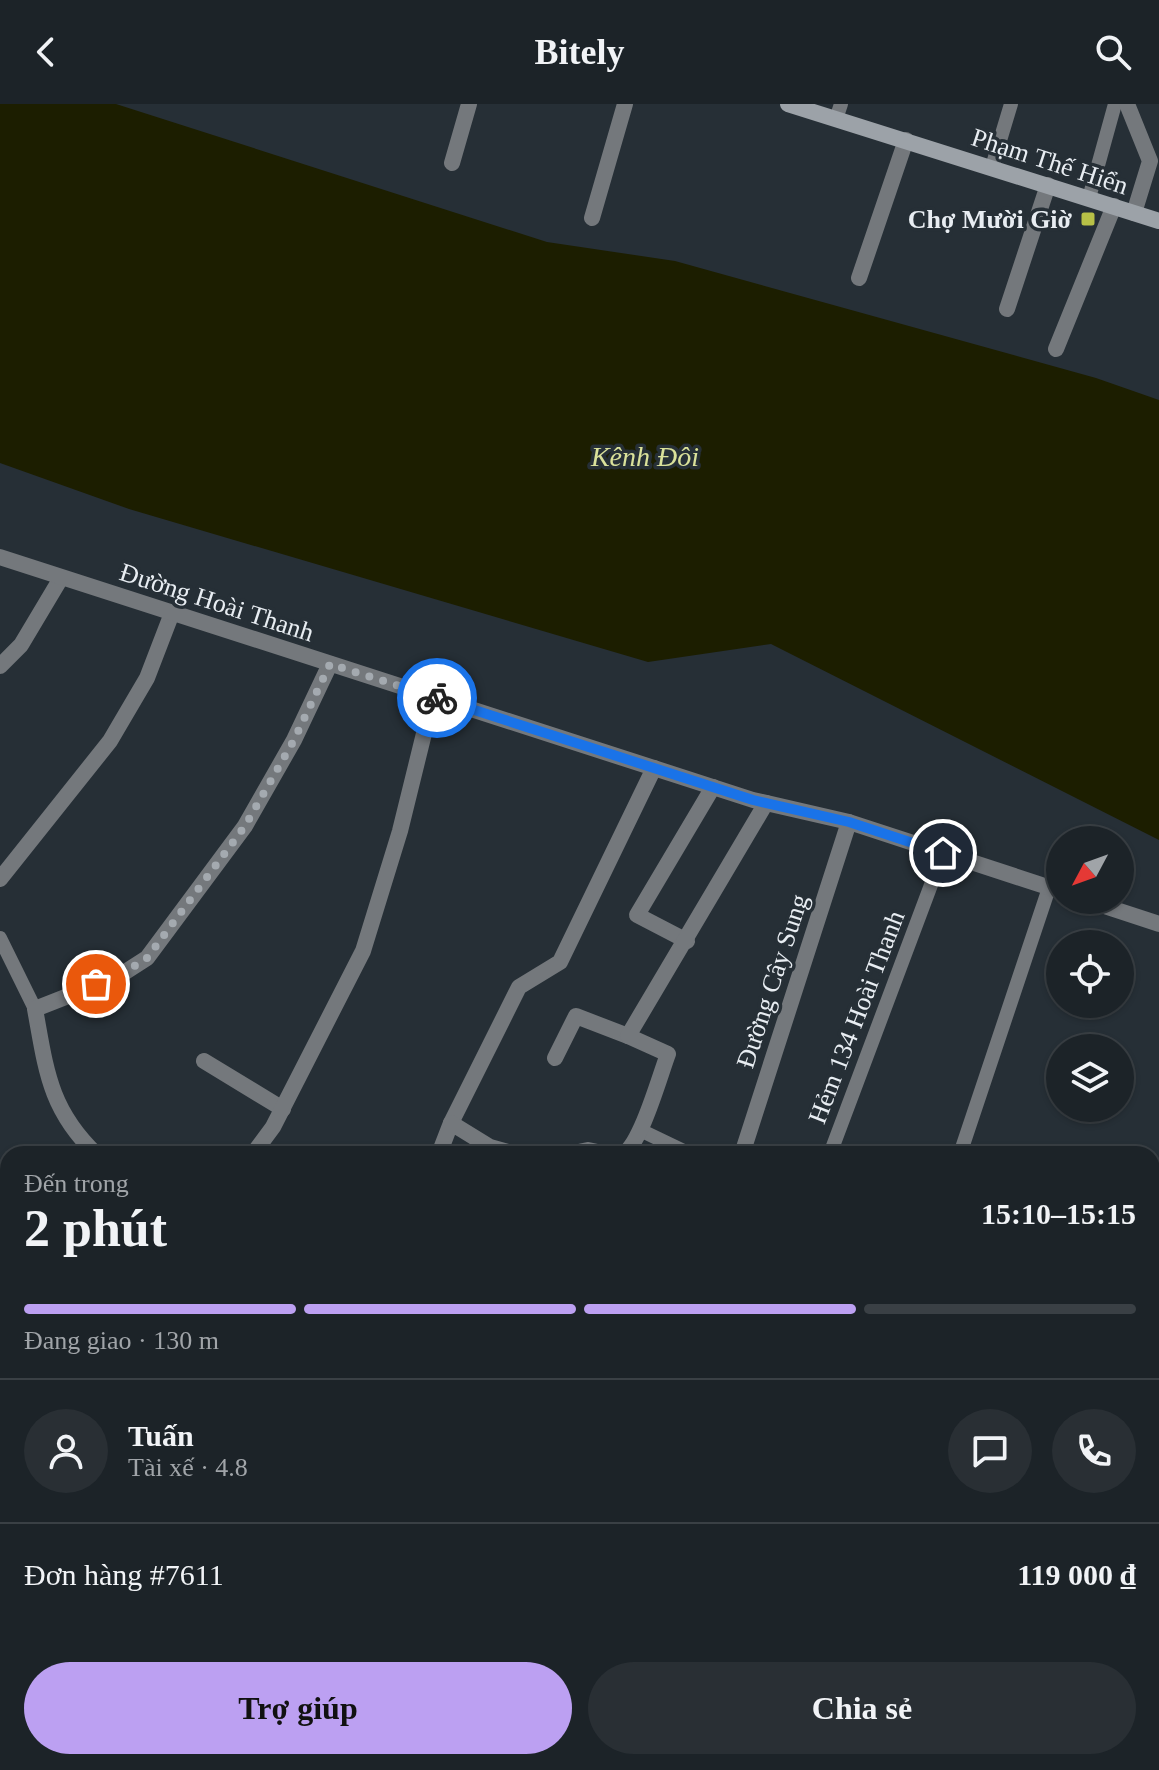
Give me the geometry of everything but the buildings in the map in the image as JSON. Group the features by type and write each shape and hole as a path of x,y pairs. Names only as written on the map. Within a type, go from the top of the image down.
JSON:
{"main road":[{"name":"Phạm Thế Hiển","path":"788,104 839,111 906,140 1159,221"}],"street":[{"path":"452,163 469,104"},
{"path":"592,218 625,104"},
{"path":"1127,104 1150,161 1134,213"},
{"path":"859,278 906,140"},
{"path":"1007,309 1048,185"},
{"path":"1056,349 1114,206"},
{"name":"Đường Hoài Thanh","path":"0,557 713,787 849,822 1046,887"},
{"path":"0,666 21,645 61,578"},
{"path":"0,879 110,741 147,678 172,613"},
{"path":"89,1146 60,1112 46,1067 35,1009 119,976 147,958 245,826 294,740 330,664"},
{"path":"258,1146 283,1109 363,951 400,831 433,697"},
{"path":"442,1146 519,987 560,962 654,768"},
{"path":"687,941 637,915 713,787"},
{"path":"628,1036 766,803"},
{"name":"Đường Cây Sung","path":"745,1146 849,822"},
{"path":"1129,914 1159,924"},
{"path":"555,1058 576,1016 668,1054 632,1146"},
{"path":"204,1061 283,1109"},
{"path":"451,1123 488,1146"}],"lane":[{"path":"992,167 1011,104"},
{"path":"1089,198 1115,104"},
{"name":"Hẻm 134 Hoài Thanh","path":"833,1146 943,853"},
{"path":"963,1146 1046,912"},
{"path":"0,938 35,1009"},
{"path":"640,1130 673,1146"}],"water":[{"name":"Kênh Đôi","path":"0,104 116,104 547,242 675,261 1096,378 1159,400 1159,840 771,644 648,662 129,509 0,463"}],"way so far":[{"path":"96,984 119,976 147,958 245,826 294,740 330,664 437,698"}],"place":[{"name":"Chợ Mười Giờ","path":"1088,219"}],"route":[{"path":"437,698 753,800 849,822 943,853"}]}
